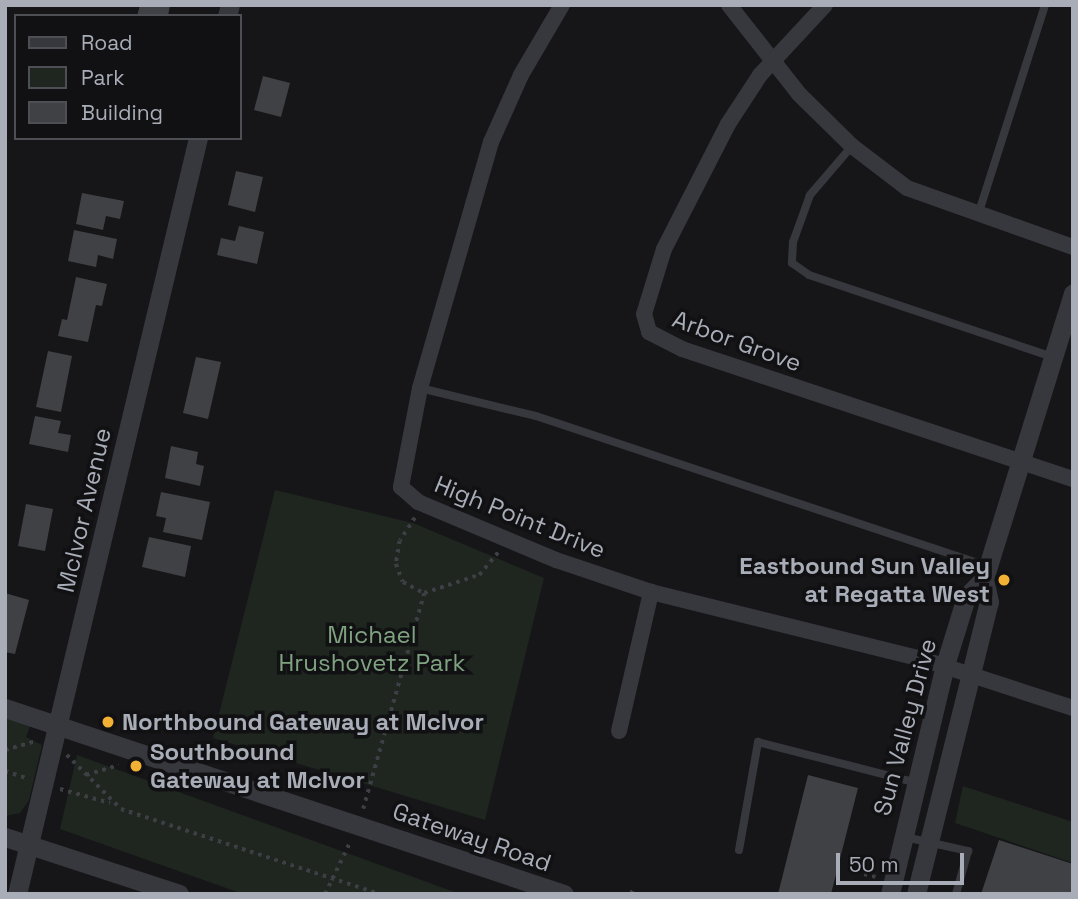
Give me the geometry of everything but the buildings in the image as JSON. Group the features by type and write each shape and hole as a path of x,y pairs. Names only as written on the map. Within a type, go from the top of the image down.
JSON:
{"street":[{"name":"High Point Drive","path":"562,5 521,75 491,142 421,388 401,487 422,503 504,538 651,592 957,670 1073,708"},
{"path":"729,5 772,61 852,146 908,188 1073,247"},
{"path":"772,61 825,5"},
{"name":"Arbor Grove","path":"772,61 728,124 664,249 645,314 649,332 682,349 1020,461"},
{"name":"McIvor Avenue","path":"17,894 198,140"},
{"name":"Sun Valley Drive","path":"890,894 914,782 957,670 989,602 986,573 1073,293"},
{"path":"1020,461 1073,479"},
{"name":"Sun Valley Drive","path":"916,894 928,842 957,670 966,597 986,573"},
{"path":"619,731 651,592"},
{"name":"Gateway Road","path":"5,708 564,894"},
{"path":"5,837 179,894"}],"lane":[{"path":"978,215 1045,5"},
{"path":"852,146 810,195 793,242 792,263 808,275 1052,357"},
{"path":"421,388 536,416 986,573"},
{"path":"738,850 758,742 914,782"},
{"path":"902,836 968,851 956,894"}],"path":[{"path":"422,503 400,541 396,564 403,582 424,593 479,575 495,558 504,538"},
{"path":"325,894 358,824 424,593"},
{"path":"66,753 121,809 379,894"},
{"path":"86,775 124,763"},
{"path":"864,874 877,877"},
{"path":"631,894 633,888"}],"green space":[{"name":"Michael Hrushovetz Park","path":"275,490 413,523 544,578 485,820 213,738"},
{"path":"5,717 30,726 26,737 42,745 29,800 20,813 5,816"},
{"path":"77,755 460,894 243,894 60,829"},
{"path":"963,786 1073,822 1073,863 955,823"}],"place":[{"name":"Eastbound Sun Valley at Regatta West","path":"1004,580"},
{"name":"Northbound Gateway at McIvor","path":"108,722"},
{"name":"Southbound Gateway at McIvor","path":"136,766"}]}
